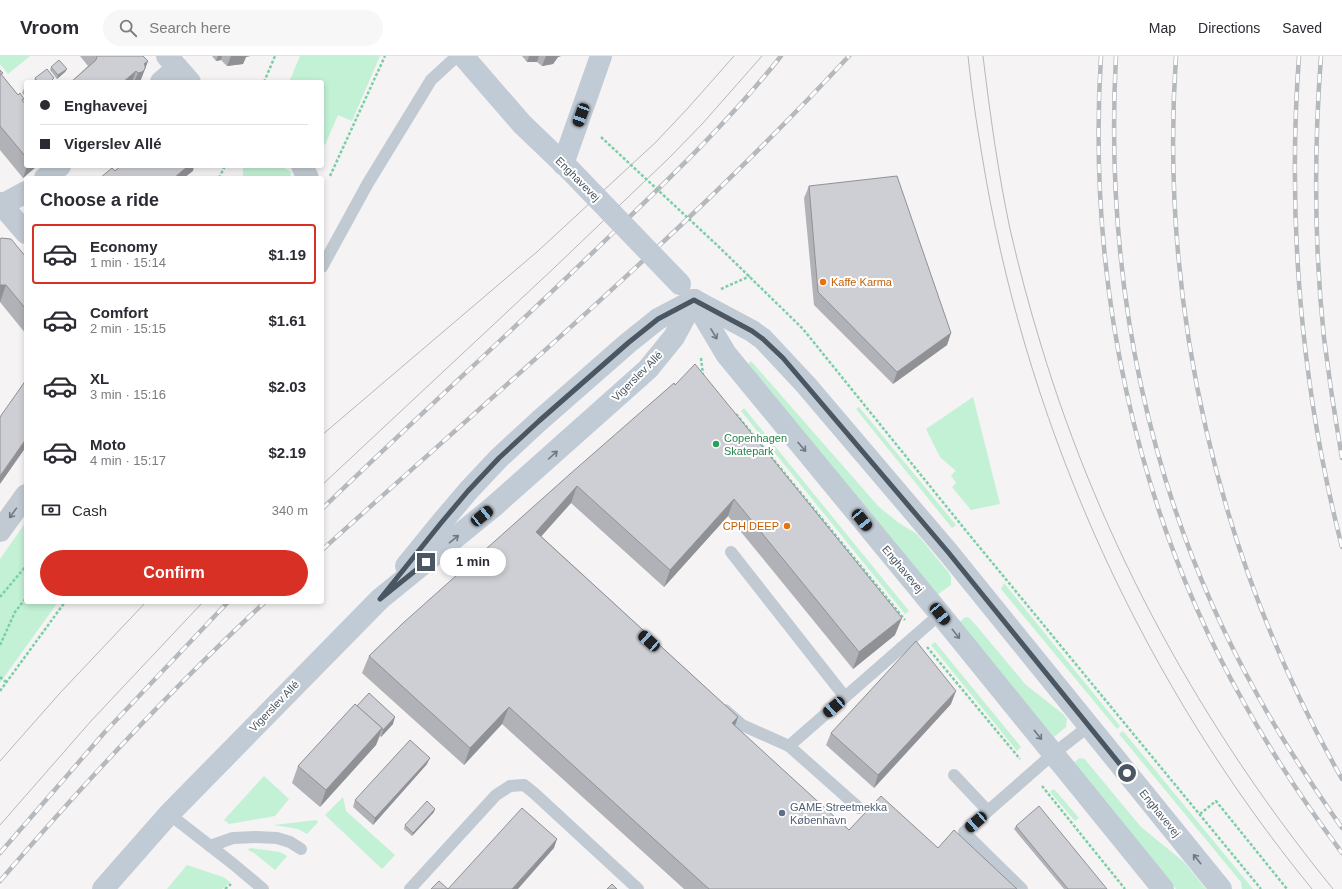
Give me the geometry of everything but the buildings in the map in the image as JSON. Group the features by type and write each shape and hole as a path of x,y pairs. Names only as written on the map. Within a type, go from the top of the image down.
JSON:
{"street":[{"name":"Enghavevej","path":"463,56 522,124 567,167 694,300 726,354 940,614 1163,889"},
{"path":"567,167 602,56"},
{"path":"48,176 58,168"},
{"path":"304,168 314,176"},
{"path":"24,193 0,205 24,231"},
{"name":"Enghavevej","path":"694,300 752,331 783,358 948,552 1221,889"},
{"name":"Vigerslev Allé","path":"380,599 493,507 648,369 674,337 694,300"},
{"name":"Vigerslev Allé","path":"102,889 169,814 380,599 445,517 516,442 628,343 658,319 694,300"},
{"path":"0,531 24,498"}],"lane":[{"path":"324,263 368,183 431,80 457,56"},
{"path":"731,552 845,697"},
{"path":"789,746 940,614"},
{"path":"719,704 742,725 789,746 859,808"},
{"path":"1022,889 964,832 1053,754 1089,726"},
{"path":"954,775 988,811"},
{"path":"410,889 496,795 510,786 524,785 638,889"},
{"path":"169,814 263,889"},
{"path":"210,846 234,838 256,837 277,838 290,842 301,849"}],"path":[{"path":"265,80 275,56"},
{"path":"324,177 331,176 385,56"},
{"path":"601,137 718,246 803,329 972,538 1261,889"},
{"path":"700,352 702,374 708,380"},
{"path":"732,410 1031,773 1124,889"},
{"path":"0,597 24,568"},
{"path":"0,645 15,612 24,601"},
{"path":"0,691 64,604"},
{"path":"0,677 6,682"},
{"path":"1200,814 1216,801 1287,889"}],"green space":[{"path":"0,56 30,56 8,74 0,64"},
{"path":"300,56 380,56 352,121 338,115 325,145 324,80 290,80"},
{"path":"243,168 284,168 291,172 290,176 243,176"},
{"path":"751,361 879,507 899,523 917,534 949,573 951,577 951,585 937,595 748,364"},
{"path":"973,397 1000,504 971,510 952,487 956,483 951,475 956,471 940,457 926,429"},
{"path":"859,407 956,525 952,528 856,409"},
{"path":"744,408 909,611 905,614 741,411"},
{"path":"24,525 24,604 57,604 0,683 0,559"},
{"path":"1004,583 1120,726 1117,729 1001,589"},
{"path":"968,617 1026,685 1063,714 1067,719 1066,727 1054,737 959,623 964,618"},
{"path":"935,642 1021,747 1017,751 931,645"},
{"path":"1123,731 1253,889 1242,889 1241,882 1119,734"},
{"path":"1080,758 1085,759 1141,827 1184,862 1206,889 1176,889 1073,763"},
{"path":"264,776 289,799 275,816 229,824 224,820"},
{"path":"1054,789 1079,818 1075,821 1050,792"},
{"path":"343,797 346,811 395,855 382,869 325,815"},
{"path":"316,820 318,822 307,834 298,829 274,825"},
{"path":"250,848 280,852 287,856 275,870 248,850"},
{"path":"187,865 223,877 230,882 222,889 167,889"}],"tram line":[{"path":"324,433 538,251 656,142 734,56"},
{"path":"324,483 554,268 670,157 703,123 762,56"},
{"path":"968,56 986,179 1006,276 1033,371 1065,464 1104,555 1148,643 1197,728 1252,811 1312,889"},
{"path":"983,56 991,121 1002,186 1010,229 1021,273 1032,316 1065,419 1094,491 1125,562 1160,631 1199,699 1285,828 1333,889"},
{"path":"0,761 60,693 144,604"},
{"path":"0,825 91,721 201,604"}],"railway":[{"path":"324,507 545,299 661,187 723,123 781,56"},
{"path":"324,548 658,247 723,185 849,56"},
{"path":"1101,56 1099,140 1102,223 1111,307 1126,390 1147,471 1173,551 1206,628 1244,703 1278,761 1342,853"},
{"path":"1116,56 1114,140 1118,223 1127,305 1141,386 1162,466 1188,545 1220,621 1277,730 1342,828"},
{"path":"1176,56 1173,150 1177,244 1188,337 1206,430 1231,520 1261,609 1299,696 1342,779"},
{"path":"1299,56 1295,180 1301,303 1307,365 1316,426 1342,547"},
{"path":"1321,56 1316,162 1318,268 1324,338 1342,458"},
{"path":"0,853 104,733 226,604"},
{"path":"0,881 129,737 263,604"}],"place":[{"name":"Kaffe Karma","path":"823,282"},
{"name":"Copenhagen Skatepark","path":"716,444"},
{"name":"CPH DEEP","path":"787,526"},
{"name":"GAME Streetmekka København","path":"782,813"}],"route":[{"path":"426,562 380,599 468,491 499,458 628,343 658,319 694,300 752,331 783,358 948,552 1127,773"}]}
